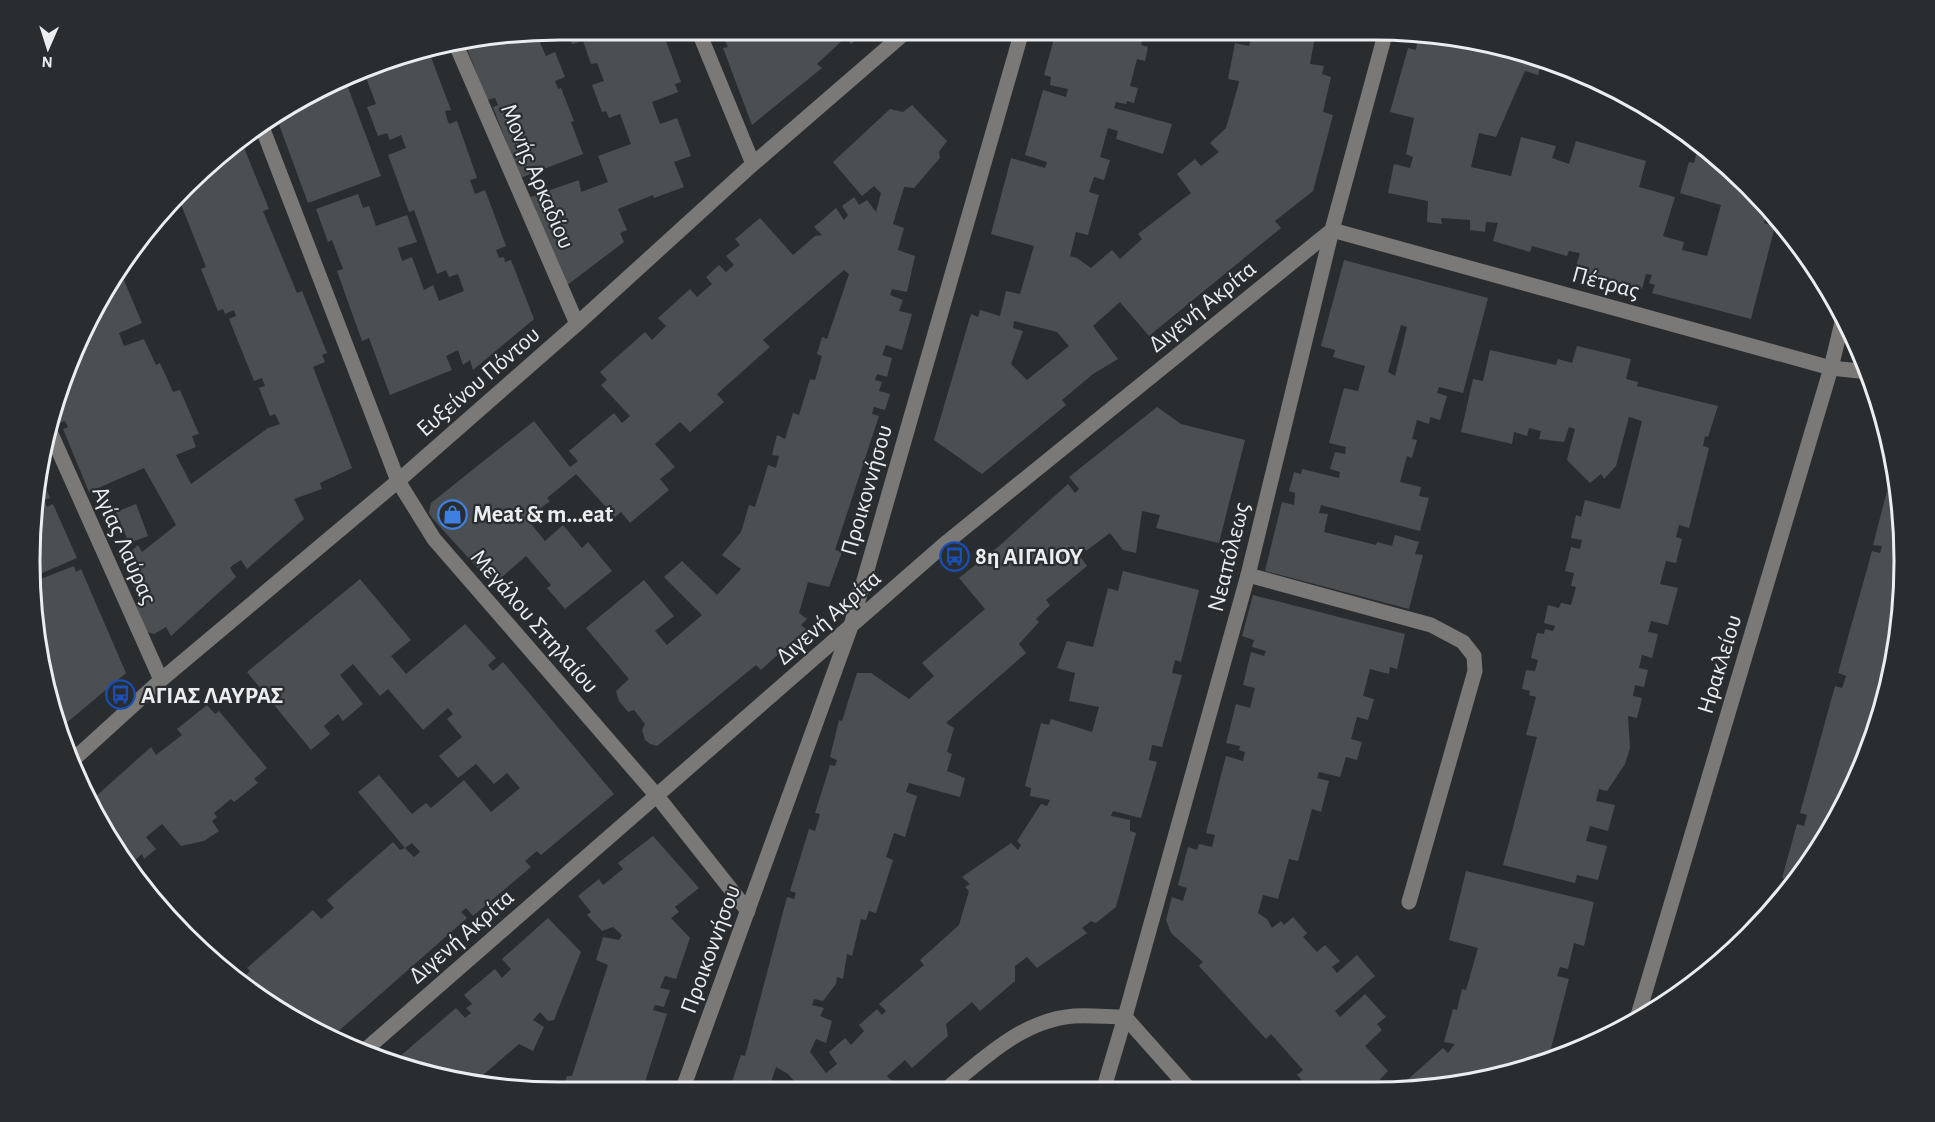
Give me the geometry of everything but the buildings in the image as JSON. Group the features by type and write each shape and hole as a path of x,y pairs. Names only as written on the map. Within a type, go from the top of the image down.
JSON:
{"street":[{"path":"702,40 753,164"},
{"name":"Ευξείνου Πόντου","path":"78,755 161,680 398,482 753,164 896,40"},
{"name":"Προικοννήσου","path":"685,1082 850,629 1019,40"},
{"name":"Νεαπόλεως","path":"1106,1082 1248,575 1332,230 1383,41"},
{"name":"Μονής Αρκαδίου","path":"459,51 577,324"},
{"name":"Μεγάλου Σπηλαίου","path":"264,134 398,482 434,539 657,796 748,911"},
{"name":"Διγενή Ακρίτα","path":"371,1045 947,543 1332,230"},
{"name":"Πέτρας","path":"1332,230 1831,368 1858,371"},
{"name":"Ηρακλείου","path":"1640,1008 1831,368 1840,330"},
{"name":"Αγίας Λαύρας","path":"55,442 161,680"},
{"path":"1248,575 1431,625 1463,642 1474,656 1475,671 1409,902"},
{"path":"955,1082 1001,1044 1036,1024 1074,1016 1125,1017 1183,1082"}],"place":[{"name":"Meat & m...eat","path":"452,514"},
{"name":"8η ΑΙΓΑΙΟΥ","path":"954,556"},
{"name":"ΑΓΙΑΣ ΛΑΥΡΑΣ","path":"120,695"}]}
